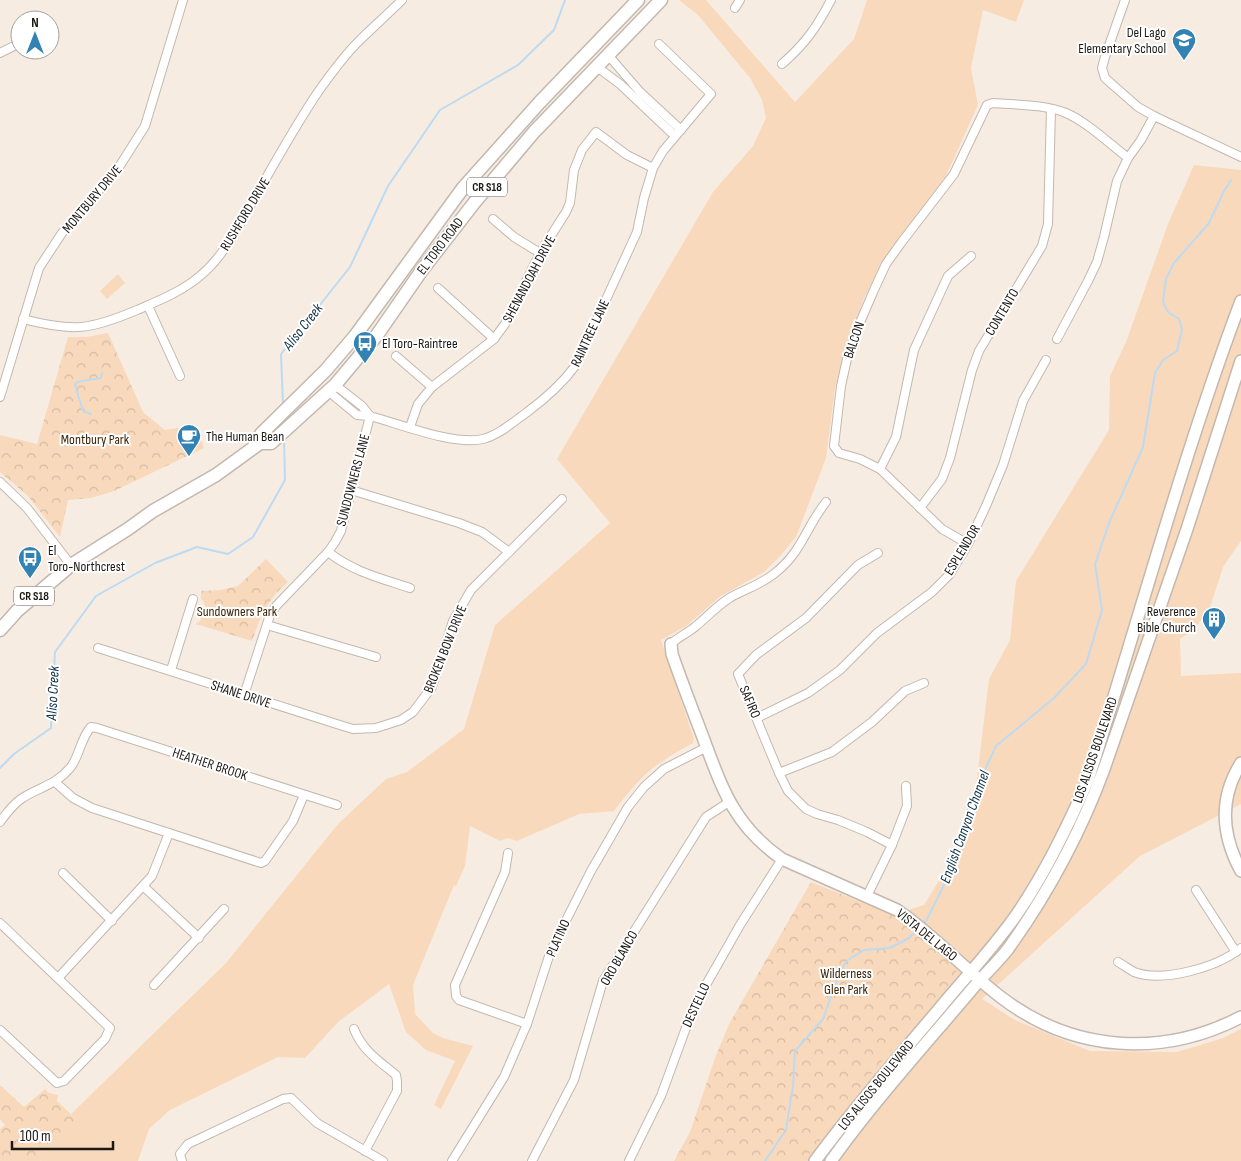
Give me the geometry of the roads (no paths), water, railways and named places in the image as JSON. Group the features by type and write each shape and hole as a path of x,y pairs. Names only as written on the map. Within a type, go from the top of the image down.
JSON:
{"main road":[{"name":"EL TORO ROAD","path":"266,443 261,434 326,370 355,336 463,188 534,109 638,0"},
{"name":"EL TORO ROAD","path":"0,630 17,611 71,565 128,530 154,511 266,443 301,417 331,388 377,335 422,270 474,203 534,132 661,0"},
{"name":"LOS ALISOS BOULEVARD","path":"815,1161 864,1097 971,972 1017,914 1046,867 1071,818 1088,780 1175,494 1241,301"},
{"name":"LOS ALISOS BOULEVARD","path":"831,1161 854,1131 1006,951 1038,905 1064,861 1095,795 1187,529 1241,361"},
{"name":"VISTA DEL LAGO","path":"671,644 672,654 706,747 729,802 752,834 765,847 782,859 897,910 913,921 980,980 1018,1010 1042,1023 1074,1035 1107,1042 1146,1044 1175,1040 1208,1032 1241,1017"},
{"path":"1241,763 1230,784 1225,812 1230,844 1241,871"}],"street":[{"name":"MONTBURY DRIVE","path":"0,397 34,280 45,258 62,233 119,167 145,126 183,0"},
{"name":"RUSHFORD DRIVE","path":"23,319 48,326 87,327 148,306 187,286 201,275 226,248 317,93 357,43 402,0"},
{"path":"735,8 740,0"},
{"path":"782,64 802,46 821,20 831,0"},
{"path":"1125,0 1102,68 1105,78 1138,106 1154,116 1241,157"},
{"name":"RAINTREE LANE","path":"331,388 348,409 357,415 370,416 453,439 468,440 483,439 496,434 540,403 564,381 576,365 637,232 653,168 678,133 711,94 659,44"},
{"path":"608,56 658,114 678,133"},
{"path":"597,67 658,114"},
{"path":"625,90 632,83"},
{"name":"BALCON","path":"968,544 942,529 880,469 860,459 839,453 834,446 841,386 847,359 858,327 886,264 954,174 987,105 993,103 1051,108"},
{"path":"1051,108 1066,113 1081,122 1128,158"},
{"name":"CONTENTO","path":"920,508 942,479 950,458 972,370 979,351 1042,246 1048,224 1051,108"},
{"path":"1057,339 1096,262 1117,181 1128,158 1141,140 1154,116"},
{"name":"SHENANDOAH DRIVE","path":"410,427 418,404 432,387 494,339 505,324 540,253 566,212 571,194 574,170 582,150 596,132 627,155 653,168"},
{"path":"493,219 514,237 540,253"},
{"path":"880,469 896,437 914,350 948,276 971,256"},
{"path":"438,288 494,339"},
{"path":"148,306 180,376"},
{"path":"396,356 432,387"},
{"name":"ESPLENDOR","path":"757,718 808,693 840,670 877,633 932,592 950,574 968,544 994,489 1023,401 1046,360"},
{"name":"RAINTREE LANE","path":"331,388 362,406 370,416"},
{"path":"348,409 354,401"},
{"name":"SUNDOWNERS LANE","path":"244,695 270,615 276,606 328,552 341,531 370,416"},
{"path":"0,482 27,508 71,565"},
{"path":"351,490 459,523 482,532 509,552"},
{"name":"BROKEN BOW DRIVE","path":"385,726 413,712 432,687 453,620 471,590 562,500"},
{"path":"671,644 720,605 762,582 784,566 800,547 814,517 826,502"},
{"path":"328,552 343,564 360,572 410,588"},
{"name":"SAFIRO","path":"878,553 858,565 806,618 756,655 738,674 788,791 806,808 817,814 838,820 892,845"},
{"path":"171,670 193,600"},
{"path":"267,625 376,657"},
{"name":"SHANE DRIVE","path":"98,648 342,726 366,729 385,726"},
{"path":"779,773 832,752 872,722 905,691 924,682"},
{"name":"HEATHER BROOK","path":"55,782 70,768 77,756 85,733 91,727 337,805"},
{"name":"PLATINO","path":"452,1161 504,1077 527,1024 555,942 591,871 628,807 644,787 664,769 706,747"},
{"path":"0,822 20,800 55,782 83,804 258,862 265,861 293,821 304,795"},
{"path":"867,896 892,845 907,806 906,786"},
{"name":"ORO BLANCO","path":"532,1161 574,1080 603,982 706,817 729,802"},
{"path":"58,978 152,876 169,833"},
{"path":"508,853 505,872 455,985 455,990 459,1000 527,1024"},
{"name":"DESTELLO","path":"629,1161 662,1096 676,1051 694,1006 740,925 782,859"},
{"path":"63,873 112,921"},
{"path":"143,886 199,938"},
{"path":"1118,962 1134,972 1170,975 1198,970 1217,963 1238,950 1196,890"},
{"path":"154,984 199,938 224,909"},
{"path":"0,923 110,1028 105,1038 64,1081 57,1083 0,1030"},
{"path":"354,1029 358,1040 366,1050 396,1075 397,1080 397,1091 365,1151"},
{"path":"181,1157 188,1144 283,1099 291,1098 317,1123 383,1161"}],"waterway":[{"name":"Aliso Creek","path":"283,404 281,354 350,267 388,186 440,110 518,65 554,30 565,0"},
{"name":"English Canyon Channel","path":"922,924 926,921 944,885 971,800 996,746 1054,698 1086,664 1102,610 1095,564 1109,523 1143,447 1155,373 1163,360 1177,351 1182,330 1179,319 1168,312 1163,302 1166,279 1174,263 1209,223 1231,180"},
{"path":"91,414 83,411 75,385 77,382 101,378 102,373"},
{"name":"Aliso Creek","path":"0,768 14,754 51,728 55,652 96,596 155,563 197,547 228,554 253,537 285,480 284,439"},
{"name":"English Canyon Channel","path":"765,1161 786,1130 793,1086 795,1051 823,1019 840,971 848,960 864,950 890,948 909,938 917,930"}],"place":[{"name":"Del Lago Elementary School","path":"1184,61"},
{"name":"El Toro-Raintree","path":"365,364"},
{"name":"The Human Bean","path":"189,457"},
{"name":"El Toro-Northcrest","path":"30,579"},
{"name":"Reverence Bible Church","path":"1214,640"}],"park label":[{"name":"Montbury Park","path":"95,439"},
{"name":"Sundowners Park","path":"237,611"},
{"name":"Wilderness Glen Park","path":"846,982"}]}
